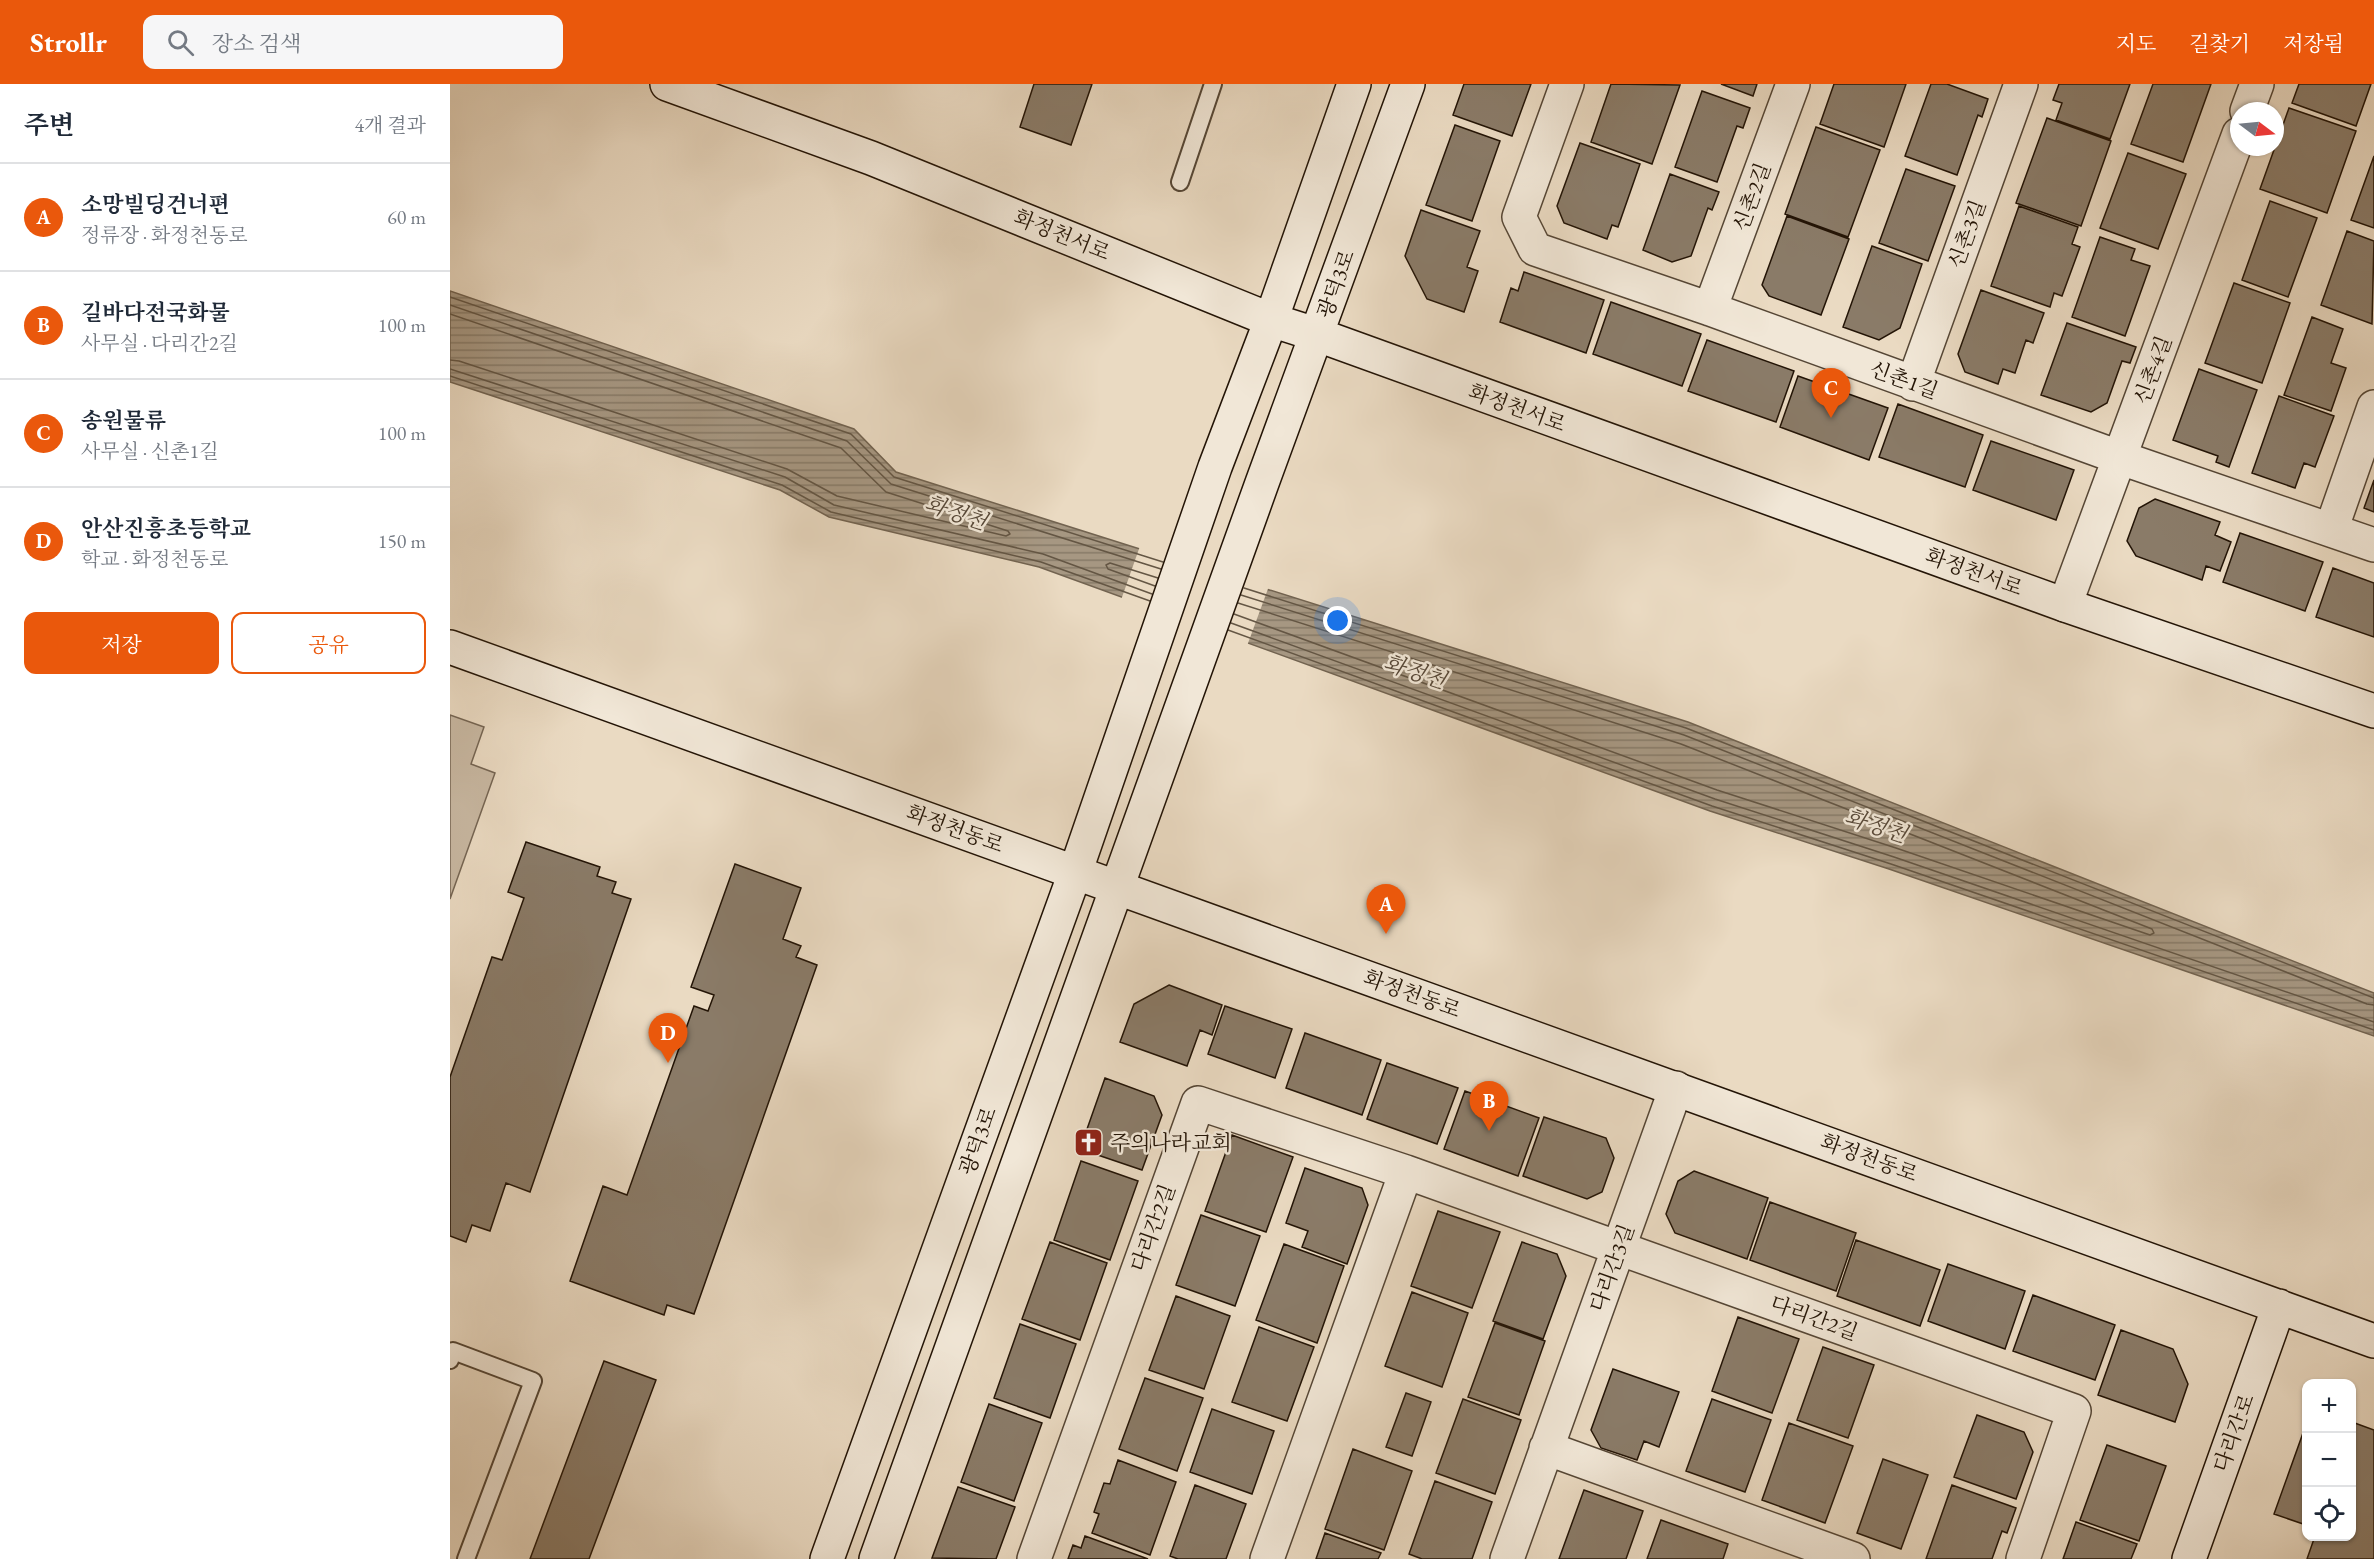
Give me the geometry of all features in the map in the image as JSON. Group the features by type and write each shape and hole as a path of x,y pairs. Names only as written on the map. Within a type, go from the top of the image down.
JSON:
{"street":[{"name":"화정천서로","path":"667,84 871,158 1271,320 2065,605 2374,711"},
{"path":"1271,320 1354,84"},
{"name":"광덕3로","path":"1119,888 1262,483 1408,84"},
{"name":"신촌1길","path":"1567,84 1519,217 1535,249 1710,309 2121,458 2374,545"},
{"name":"신촌2길","path":"1710,309 1793,84"},
{"name":"신촌3길","path":"1913,384 2021,84"},
{"path":"2250,102 2257,84"},
{"name":"신촌4길","path":"2065,605 2231,156"},
{"name":"광덕3로","path":"827,1559 1076,873 1215,467 1271,320"},
{"path":"2331,530 2374,407"},
{"name":"화정천동로","path":"450,647 2374,1341"},
{"path":"876,1559 1119,888"},
{"name":"다리간3길","path":"1507,1559 1676,1088"},
{"name":"다리간2길","path":"1034,1559 1198,1102 1406,1172 2074,1412 2023,1559"},
{"path":"1267,1559 1406,1172"},
{"name":"다리간로","path":"2189,1559 2279,1306"},
{"path":"1546,1448 1853,1559"}],"lane":[{"path":"1180,182 1213,84"},
{"path":"450,1360 453,1351 533,1381 466,1559"}],"shaded area":[{"path":"450,715 484,727 471,764 495,773 450,899"}],"water":[{"name":"화정천","path":"450,291 854,429 896,472 1688,722 2374,993 2374,1036 1889,869 1710,811 1039,567 829,517 780,490 450,382"}],"pier":[{"path":"1140,546 1269,586 1247,646 1121,600"}],"building":[{"path":"1034,84 1092,84 1071,145 1020,127"},
{"path":"1464,84 1531,84 1512,136 1453,115"},
{"path":"1611,84 1680,85 1652,164 1591,142"},
{"path":"1721,84 1757,84 1753,96"},
{"path":"1834,84 1906,84 1884,147 1820,124"},
{"path":"1931,84 1947,84 1988,99 1982,117 1978,115 1957,175 1905,156"},
{"path":"2059,84 2130,84 2110,139 2056,120 2062,103 2053,100"},
{"path":"2153,84 2211,84 2183,162 2131,144"},
{"path":"2299,84 2371,84 2356,126 2292,103"},
{"path":"1702,91 1750,108 1743,128 1737,126 1717,182 1675,167"},
{"path":"2289,108 2356,131 2327,213 2260,189 2272,156 2284,156 2284,122"},
{"path":"2047,118 2111,141 2081,226 2016,203"},
{"path":"1455,125 1500,141 1472,221 1426,205"},
{"path":"1816,127 1880,150 1848,237 1785,214"},
{"path":"1580,143 1640,164 1618,227 1612,225 1607,239 1564,223 1557,206"},
{"path":"2128,153 2186,174 2158,249 2100,228"},
{"path":"2374,156 2374,228 2351,220"},
{"path":"1906,169 1955,186 1928,261 1879,243"},
{"path":"1670,174 1719,192 1712,210 1708,208 1691,256 1672,262 1643,250"},
{"path":"2270,201 2317,218 2288,297 2242,280"},
{"path":"2019,206 2078,227 2072,244 2080,247 2062,296 2054,293 2050,307 1991,286"},
{"path":"1421,210 1480,231 1467,267 1478,271 1464,312 1427,299 1405,256"},
{"path":"1787,216 1849,239 1821,315 1769,296 1762,285"},
{"path":"2347,231 2374,241 2372,324 2321,305"},
{"path":"2100,237 2135,249 2131,260 2150,266 2125,336 2072,317"},
{"path":"1872,246 1922,264 1900,328 1879,340 1843,327"},
{"path":"1524,272 1604,300 1586,353 1500,322 1511,288 1518,291"},
{"path":"2234,283 2290,303 2262,383 2205,363"},
{"path":"1981,290 2044,313 2033,343 2026,340 2015,373 2003,369 1998,384 1965,372 1958,354"},
{"path":"1611,302 1701,334 1682,386 1593,354"},
{"path":"2312,317 2343,329 2331,363 2346,368 2331,411 2284,395"},
{"path":"2067,323 2136,347 2130,363 2122,361 2107,403 2091,412 2041,395"},
{"path":"1707,340 1794,371 1776,422 1688,391"},
{"path":"2199,369 2257,390 2229,467 2216,462 2218,456 2173,440"},
{"path":"1798,376 1888,408 1869,460 1780,427"},
{"path":"2279,396 2334,416 2315,467 2304,463 2295,488 2252,473"},
{"path":"1898,404 1983,435 1965,487 1879,457"},
{"path":"1991,441 2074,470 2056,520 1973,490"},
{"path":"2374,480 2374,512 2364,508"},
{"path":"2155,499 2220,522 2215,535 2231,542 2220,571 2206,566 2202,580 2136,556 2127,541 2139,508"},
{"path":"2240,533 2323,562 2305,611 2223,582"},
{"path":"2333,568 2374,583 2374,637 2316,617"},
{"path":"526,842 600,867 597,876 616,882 612,893 631,899 530,1192 506,1183 490,1231 472,1225 466,1242 450,1236 450,1077 492,957 502,960 524,898 508,892"},
{"path":"735,864 801,888 783,939 801,946 796,957 817,965 694,1314 667,1305 664,1315 570,1281 603,1186 627,1195 694,1006 708,1011 714,995 691,987"},
{"path":"1169,985 1222,1005 1212,1035 1200,1030 1187,1066 1120,1042 1134,1004"},
{"path":"1225,1006 1292,1029 1275,1078 1208,1054"},
{"path":"1305,1033 1381,1060 1362,1115 1286,1088"},
{"path":"1387,1063 1458,1088 1437,1144 1367,1119"},
{"path":"1105,1078 1154,1096 1162,1115 1142,1170 1080,1149"},
{"path":"1465,1091 1539,1118 1518,1176 1444,1149"},
{"path":"1544,1117 1606,1138 1614,1158 1602,1192 1587,1199 1523,1176"},
{"path":"1232,1135 1293,1157 1266,1232 1205,1211"},
{"path":"1081,1161 1138,1181 1110,1260 1054,1240"},
{"path":"1305,1168 1362,1188 1368,1205 1347,1264 1302,1247 1308,1231 1286,1223"},
{"path":"1694,1171 1768,1198 1747,1259 1675,1233 1666,1214 1678,1181"},
{"path":"1770,1202 1856,1233 1836,1291 1750,1260"},
{"path":"1438,1211 1500,1232 1472,1308 1411,1286"},
{"path":"1201,1215 1260,1236 1235,1306 1176,1285"},
{"path":"1856,1240 1940,1270 1920,1326 1837,1296"},
{"path":"1050,1242 1107,1263 1080,1340 1022,1319"},
{"path":"1522,1242 1557,1254 1566,1276 1543,1339 1493,1321"},
{"path":"1284,1244 1344,1266 1317,1343 1256,1320"},
{"path":"1948,1264 2025,1291 2005,1349 1928,1321"},
{"path":"1412,1292 1468,1313 1442,1387 1385,1366"},
{"path":"2033,1295 2115,1325 2095,1380 2013,1351"},
{"path":"1176,1296 1230,1316 1204,1389 1149,1370"},
{"path":"1738,1317 1799,1339 1772,1413 1712,1391"},
{"path":"1495,1323 1545,1341 1519,1415 1468,1397"},
{"path":"1020,1324 1076,1344 1050,1418 994,1398"},
{"path":"1259,1327 1314,1347 1287,1421 1232,1402"},
{"path":"2121,1330 2173,1349 2188,1384 2175,1422 2098,1395"},
{"path":"1823,1347 1874,1365 1848,1438 1797,1420"},
{"path":"604,1361 656,1380 589,1559 530,1559"},
{"path":"1613,1369 1679,1392 1659,1447 1644,1441 1637,1460 1601,1448 1591,1430"},
{"path":"1145,1378 1203,1398 1177,1471 1119,1449"},
{"path":"1406,1393 1431,1402 1412,1456 1386,1447"},
{"path":"1463,1399 1521,1420 1495,1494 1436,1473"},
{"path":"1712,1399 1771,1420 1745,1492 1686,1471"},
{"path":"989,1404 1042,1423 1014,1501 961,1482"},
{"path":"1212,1409 1274,1431 1252,1494 1190,1472"},
{"path":"1977,1415 2024,1432 2033,1452 2016,1499 1954,1477"},
{"path":"1789,1423 1853,1446 1825,1523 1762,1500"},
{"path":"2356,1423 2374,1430 2374,1559 2307,1559 2313,1541 2356,1541"},
{"path":"2302,1436 2302,1524 2274,1514"},
{"path":"2107,1445 2166,1466 2139,1541 2080,1520"},
{"path":"1353,1449 1412,1471 1384,1550 1325,1529"},
{"path":"1883,1459 1928,1475 1901,1549 1857,1533"},
{"path":"1118,1460 1176,1482 1150,1555 1092,1533 1099,1514 1094,1512 1104,1483 1110,1484"},
{"path":"1435,1481 1492,1502 1472,1559 1422,1559 1409,1554"},
{"path":"1195,1485 1246,1504 1226,1559 1178,1559 1170,1556"},
{"path":"1952,1485 2016,1508 2007,1533 2002,1531 1992,1559 1926,1559"},
{"path":"958,1487 1015,1507 996,1559 932,1558"},
{"path":"1584,1490 1643,1511 1626,1559 1559,1559"},
{"path":"1661,1520 1728,1544 1723,1559 1647,1559"},
{"path":"2076,1522 2137,1544 2131,1559 2063,1559"},
{"path":"1325,1533 1381,1553 1378,1559 1316,1559"},
{"path":"1085,1536 1148,1559 1068,1559 1073,1545 1081,1548"}],"place":[{"name":"송원물류","path":"1831,418"},
{"name":"소망빌딩건너편","path":"1386,934"},
{"name":"안산진흥초등학교","path":"668,1063"},
{"name":"길바다전국화물","path":"1489,1131"},
{"name":"주의나라교회","path":"1089,1143"}]}
